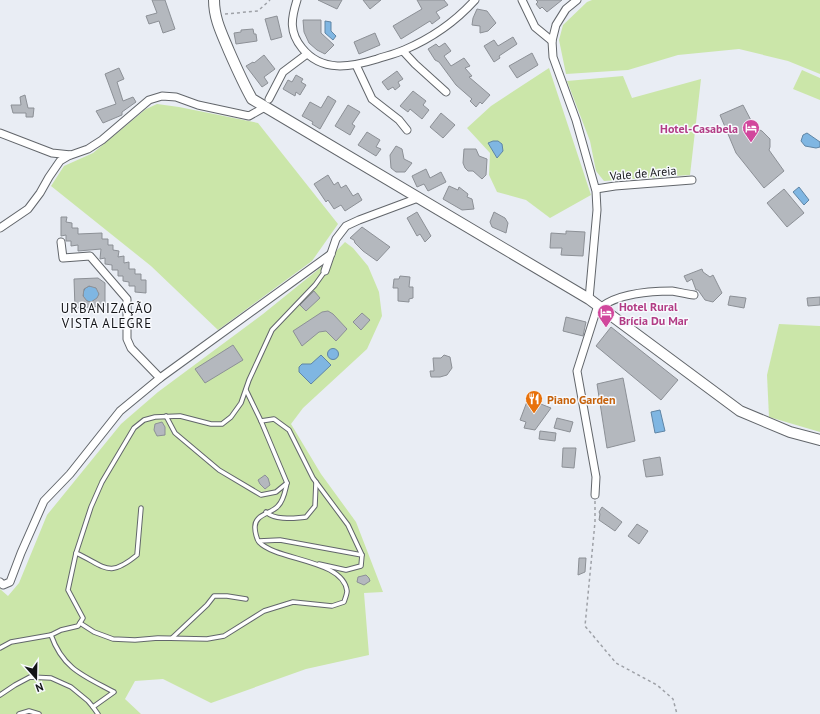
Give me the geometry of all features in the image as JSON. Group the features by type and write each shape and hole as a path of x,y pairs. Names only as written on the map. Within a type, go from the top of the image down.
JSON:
{"street":[{"path":"214,0 217,22 242,81 252,99 267,103 418,198 589,298 740,411 790,432 820,440"},
{"path":"297,0 292,14 292,30 297,42 312,59 325,64 341,66 356,65 403,51 426,39 452,21 475,0"},
{"path":"522,0 535,27 552,41"},
{"path":"577,0 566,9 559,20 556,25 552,41 554,57 576,120 596,189 597,210 589,298"},
{"path":"403,51 446,92"},
{"path":"0,228 28,209 40,194 60,161 88,149 102,140 149,100 162,96 176,97 198,106 249,116 267,103 283,72 307,54"},
{"path":"356,65 372,99 399,120 407,130"},
{"path":"0,133 52,152 71,155"},
{"name":"Vale de Areia","path":"596,189 615,186 692,180"},
{"path":"325,271 336,239 346,226 418,198"},
{"path":"62,242 63,258 90,256 127,299 127,340 131,348 160,378"},
{"path":"0,582 3,585 10,582 44,501 70,474 120,411 160,378 331,254"},
{"path":"595,495 596,477 577,371 600,306 632,294 672,291 694,295"}],"lane":[{"path":"0,648 11,642 51,635 61,630 78,626 83,618 68,590 76,553 91,507 102,482 134,428 144,420 156,417 180,416 211,424 222,424 231,417 241,403 272,330 315,285 325,271"},
{"path":"80,623 94,632 113,639 207,639 224,636 264,611 293,602 332,606 344,602 347,592 343,580 330,570 268,549 258,541 254,527 258,519 266,512 278,506 285,494 287,484 261,421 246,390"},
{"path":"166,416 176,433 219,470 254,492 261,495 276,492 287,484"},
{"path":"261,421 274,420 289,430 316,482 348,525 362,555 361,566 346,570 312,563"},
{"path":"266,512 270,516 290,519 306,517 315,506 316,482"},
{"path":"76,553 104,568 116,569 126,564 137,555 141,508"},
{"path":"258,541 280,540 362,555"},
{"path":"172,638 207,605 214,596 227,596 246,599"},
{"path":"51,635 55,646 67,664 87,678 114,692 94,707"},
{"path":"0,695 30,677 51,678 71,687 88,701 98,714"},
{"path":"19,714 29,711 39,714"}],"path":[{"path":"215,15 258,11 270,0"},
{"path":"595,495 595,522 585,626 616,663 657,685 673,699 676,714"}],"green space":[{"path":"592,0 820,0 820,74 788,61 739,49 678,55 628,70 566,74 559,40 563,25 587,2"},
{"path":"549,68 591,195 550,218 526,200 497,192 489,175 490,153 467,128 491,106"},
{"path":"802,70 820,78 820,100 793,89"},
{"path":"623,76 632,98 701,79 690,175 604,181 596,171 590,141 567,81"},
{"path":"157,104 258,123 338,224 312,261 218,330 151,266 51,186 64,166 93,153 146,109"},
{"path":"345,242 353,248 368,266 379,292 382,316 367,349 303,408 291,424 321,474 356,522 383,592 364,593 369,655 306,669 211,703 163,679 135,681 125,699 141,714 0,714 0,589 8,596 19,583 47,515 121,424 158,392 263,314 320,268"},
{"path":"779,324 820,326 820,432 769,417 767,375"}],"water":[{"path":"325,21 331,22 331,31 336,36 333,40 325,33"},
{"path":"807,133 820,142 820,147 816,148 805,146 801,141 803,135"},
{"path":"498,141 502,144 503,151 497,158 488,143"},
{"path":"799,187 809,200 804,205 793,192"},
{"path":"91,286 97,288 99,294 97,300 91,302 85,300 83,294 85,288"},
{"path":"333,348 337,350 339,354 337,358 333,360 329,358 327,354 329,350"},
{"path":"321,355 331,365 311,384 299,372 299,367 302,364 311,364"},
{"path":"660,410 665,431 655,433 651,412"}],"building":[{"path":"152,0 165,0 175,29 163,33 159,21 149,24 146,16 157,13"},
{"path":"318,0 342,0 337,9"},
{"path":"363,0 381,0 370,9"},
{"path":"417,0 444,0 448,5 436,12 440,18 432,24 430,21 401,39 393,26 422,9"},
{"path":"536,0 562,0 547,12 542,7 540,9 536,4 538,2"},
{"path":"477,9 487,11 496,23 488,31 480,33 480,26 472,25"},
{"path":"277,16 282,37 271,40 265,19"},
{"path":"303,20 321,20 321,33 334,45 325,54 317,50 309,43 304,32"},
{"path":"253,29 254,34 256,34 257,41 236,44 234,33 241,32 241,30"},
{"path":"375,33 380,45 359,54 354,42"},
{"path":"513,37 517,44 499,56 500,58 494,62 484,46 494,40 498,46"},
{"path":"445,43 451,51 444,56 451,66 464,58 470,66 465,68 472,76 469,77 490,95 482,104 480,102 476,107 470,101 472,99 456,85 439,62 435,60 428,49 436,44 439,47"},
{"path":"532,53 538,65 517,78 509,66"},
{"path":"264,55 275,69 264,77 268,83 262,87 246,66 253,62 254,63"},
{"path":"119,68 124,79 117,82 123,101 133,97 136,102 122,112 122,115 103,123 96,111 116,104 105,74"},
{"path":"397,71 403,79 398,82 400,86 395,90 393,87 388,90 382,82"},
{"path":"296,75 303,79 301,82 306,85 300,95 296,92 295,96 283,89 288,80 292,82"},
{"path":"413,91 426,101 423,105 429,110 422,119 410,109 408,112 400,106"},
{"path":"25,95 28,108 34,108 33,117 26,117 26,113 13,113 11,105 21,105 20,97"},
{"path":"328,96 336,101 320,129 312,124 313,122 302,116 310,102 321,108"},
{"path":"348,105 360,112 352,124 355,126 350,135 335,126"},
{"name":"Hotel-Casabela","path":"743,105 755,128 762,131 770,139 769,150 784,171 764,188 736,153 720,115"},
{"path":"441,113 455,125 443,138 430,127"},
{"path":"367,132 380,140 376,147 381,149 376,156 358,145"},
{"path":"396,146 402,149 404,159 412,163 405,172 396,172 391,168 390,155"},
{"path":"464,149 476,149 479,156 487,159 486,175 482,179 473,171 468,171 465,168 463,163"},
{"path":"426,169 430,178 441,172 446,182 428,191 424,184 417,187 412,176"},
{"path":"328,175 334,185 338,182 341,188 346,185 353,196 358,193 362,200 345,211 341,205 334,209 328,200 326,202 314,184"},
{"path":"449,186 458,190 459,187 468,194 467,197 472,199 474,209 462,210 443,199"},
{"path":"784,189 804,213 787,227 767,203"},
{"path":"417,212 431,236 425,242 420,234 417,236 407,218"},
{"path":"494,212 505,218 508,223 506,233 492,227 490,222"},
{"path":"61,217 67,217 66,222 72,223 72,228 78,228 78,234 102,233 102,239 108,239 108,245 113,245 113,250 119,251 118,257 124,256 124,263 129,262 129,269 135,269 135,274 141,274 141,280 146,280 146,293 135,292 135,286 129,286 129,282 123,281 123,276 118,276 118,270 112,270 112,265 105,264 105,258 100,259 101,249 78,251 78,245 71,246 71,241 66,241 66,235 61,236"},
{"path":"362,227 390,247 377,261 363,251 354,240 350,238"},
{"path":"566,231 585,232 583,256 561,255 562,248 550,248 551,233 566,234"},
{"path":"702,269 703,272 710,277 713,275 722,293 713,302 705,300 698,290 696,290 692,279 687,282 684,276"},
{"path":"400,276 410,277 409,287 413,287 413,298 409,299 409,302 398,301 398,288 393,288 394,279 399,279"},
{"path":"98,278 105,283 105,306 75,308 74,279","holes":["89,286 96,288 99,294 97,298 91,302 87,301 83,296 84,289"]},
{"path":"314,291 320,298 306,311 300,305"},
{"path":"730,296 746,298 744,308 728,305"},
{"path":"820,297 820,305 808,306 807,298"},
{"path":"328,311 333,314 347,329 336,341 326,331 319,332 302,346 293,331 322,312"},
{"path":"362,313 370,320 361,330 353,322"},
{"path":"566,317 586,322 583,336 563,331"},
{"path":"611,327 678,380 661,400 596,346"},
{"path":"233,345 243,360 205,383 195,369"},
{"path":"444,355 450,357 452,368 447,375 431,377 430,371 434,371 433,358 441,358"},
{"path":"623,378 635,441 607,448 597,384"},
{"name":"Piano Garden","path":"528,399 551,408 535,430 524,428 526,422 520,420"},
{"path":"557,418 573,422 570,432 554,428"},
{"path":"162,422 165,427 165,435 157,436 154,430 155,424"},
{"path":"540,431 556,433 555,441 539,439"},
{"path":"563,448 576,448 574,468 562,467"},
{"path":"660,457 663,475 646,477 643,460"},
{"path":"265,475 268,478 270,485 265,489 258,480"},
{"path":"602,507 622,522 615,531 599,520 599,512"},
{"path":"637,524 648,531 639,544 628,536"},
{"path":"579,558 586,558 585,572 578,575"},
{"path":"366,575 370,581 364,585 357,582 358,577"}],"place":[{"name":"Hotel-Casabela","path":"751,143"},
{"name":"Hotel Rural Brícia Du Mar","path":"606,328"},
{"name":"Piano Garden","path":"534,414"}],"district":[{"name":"URBANIZAÇÃO VISTA ALEGRE","path":"107,316"}]}
